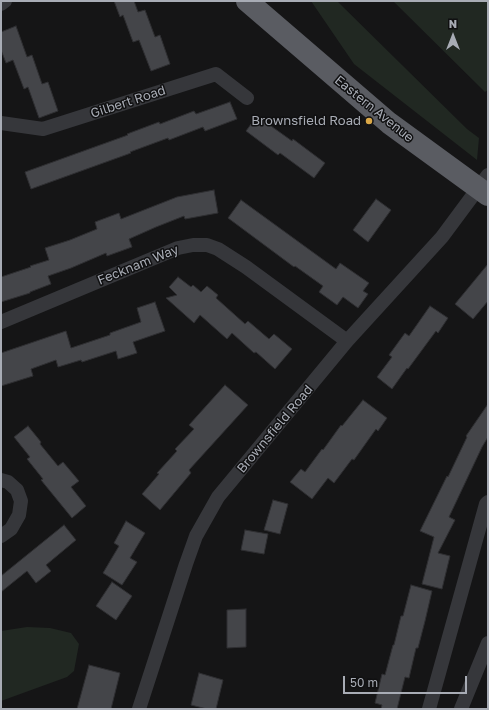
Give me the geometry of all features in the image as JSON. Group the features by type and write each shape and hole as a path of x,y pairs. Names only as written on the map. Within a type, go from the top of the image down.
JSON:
{"highway":[{"name":"Eastern Avenue","path":"247,1 389,123 485,186"}],"street":[{"path":"1,4 5,1"},
{"name":"Gilbert Road","path":"1,123 43,129 216,74 247,98"},
{"name":"Brownsfield Road","path":"139,709 196,536 218,497 347,341 442,237 485,186"},
{"name":"Fecknam Way","path":"1,322 178,248 193,245 206,245 218,249 246,267 347,341"},
{"path":"1,480 8,482 18,490 21,501 19,515 11,529 1,536"},
{"path":"428,709 486,504 488,502"},
{"path":"461,709 488,643"}],"shaded area":[{"path":"311,1 337,1 467,129 479,138 477,160 354,64"},
{"path":"393,1 488,1 488,90 485,92"},
{"path":"27,627 50,628 71,633 79,644 74,671 67,677 1,701 1,631"}],"building":[{"path":"114,1 134,1 138,12 145,10 155,37 160,35 170,64 151,71 139,40 133,42 123,15 120,17"},
{"path":"16,26 27,57 32,55 42,84 48,82 58,111 39,118 28,87 24,89 13,60 6,63 1,50 1,32"},
{"path":"230,102 237,119 205,131 203,127 169,140 168,138 31,189 25,172 128,135 127,134 159,122 160,124 194,111 196,114"},
{"path":"257,116 292,141 293,139 325,163 314,178 280,153 278,155 246,131"},
{"path":"214,190 218,213 185,219 184,216 156,227 129,239 132,247 107,256 106,253 48,276 51,284 30,293 1,302 1,277 49,260 45,248 97,229 95,222 119,213 121,219 177,197"},
{"path":"376,199 391,210 368,242 353,230"},
{"path":"241,200 336,269 340,263 369,283 363,291 368,294 358,308 343,297 337,305 319,292 323,286 295,266 294,267 228,218"},
{"path":"488,264 488,301 473,319 455,304"},
{"path":"178,277 191,287 193,285 201,292 207,286 218,295 216,298 245,324 248,321 269,339 274,334 292,349 275,369 256,352 254,353 232,333 227,339 200,315 194,323 166,298 177,295 169,287"},
{"path":"155,302 165,331 133,342 137,353 118,359 116,351 82,362 81,360 58,367 56,360 31,369 33,376 1,386 1,353 66,331 71,348 110,335 110,333 141,322 137,308"},
{"path":"430,306 448,318 438,333 436,331 392,389 377,377 392,357 389,355 405,333 409,336"},
{"path":"225,385 248,405 189,470 191,473 160,510 142,494 159,474 157,473 177,451 175,449 194,429 189,425"},
{"path":"363,400 387,418 378,431 376,429 354,460 352,459 334,483 328,478 312,499 290,482 301,469 305,472 341,425 342,426"},
{"path":"488,404 488,437 449,517 455,520 438,553 450,556 442,589 422,584 434,537 420,531 447,476 448,477 467,437 466,436"},
{"path":"28,426 58,466 63,462 79,481 71,487 86,506 72,518 41,480 43,479 27,459 30,457 14,437"},
{"path":"273,500 288,504 280,534 264,530"},
{"path":"126,521 145,533 130,558 137,562 122,585 103,573 119,546 114,543"},
{"path":"64,525 76,540 46,565 51,571 36,583 27,571 1,592 1,576"},
{"path":"245,530 268,534 264,554 241,550"},
{"path":"112,582 132,596 116,620 96,606"},
{"path":"411,585 432,591 425,621 418,648 416,648 409,678 405,677 397,709 381,709 382,705 375,703 382,674 385,675"},
{"path":"246,609 246,647 227,648 227,610"},
{"path":"89,665 120,673 111,709 77,709"},
{"path":"199,673 223,680 216,709 207,709 191,705"}],"place":[{"name":"Brownsfield Road","path":"369,121"}]}
